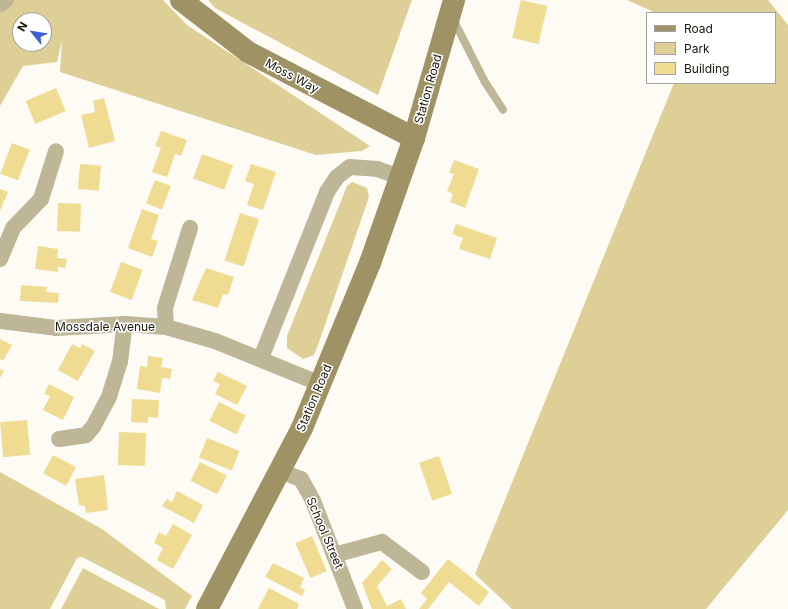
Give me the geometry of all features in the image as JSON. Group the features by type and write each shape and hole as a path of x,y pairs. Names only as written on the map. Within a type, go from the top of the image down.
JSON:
{"main road":[{"name":"Moss Way","path":"181,0 248,52 414,138"},
{"name":"Station Road","path":"208,609 280,471 321,384 370,262 414,138 452,6"}],"street":[{"path":"0,4 6,0"},
{"path":"0,259 13,228 41,199 56,151"},
{"path":"261,358 327,192 337,177 350,167 377,169 400,177"},
{"path":"166,327 165,308 190,228"},
{"name":"Mossdale Avenue","path":"0,321 56,328 125,324 166,327 261,358 321,384"},
{"path":"59,439 86,435 93,427 113,383 125,324"},
{"name":"School Street","path":"280,471 301,479 334,555 355,609"},
{"path":"334,555 382,542 422,572"}],"lane":[{"path":"452,6 485,82 503,110"}],"green space":[{"path":"0,0 163,0 187,25 370,146 362,151 316,155 60,72 62,40 57,62 23,66 0,106"},
{"path":"208,0 412,0 378,95 215,8"},
{"path":"627,0 768,0 788,25 788,510 706,609 512,609 475,574 674,84 776,84 776,12 654,12"},
{"path":"352,182 367,188 369,197 314,355 303,359 287,348 287,336 347,186"},
{"path":"0,472 102,529 192,596 185,609 166,609 165,600 82,557 77,558 50,609 0,609"},
{"path":"83,568 159,609 61,609"}],"building":[{"path":"521,0 547,6 539,44 512,38"},
{"path":"56,88 66,111 35,124 26,101"},
{"path":"104,98 115,141 89,148 81,115 95,112 93,101"},
{"path":"161,131 187,140 181,156 175,154 167,177 152,172 161,148 155,146"},
{"path":"12,143 30,150 18,181 0,174"},
{"path":"202,154 233,165 224,190 193,178"},
{"path":"454,160 479,169 465,208 450,202 453,194 447,191 454,174 449,173"},
{"path":"80,164 101,166 99,191 78,189"},
{"path":"251,164 276,172 263,210 247,205 254,184 245,181"},
{"path":"155,180 171,186 162,209 146,203"},
{"path":"0,189 8,192 0,211"},
{"path":"58,203 81,204 80,232 57,231"},
{"path":"142,209 159,215 151,239 158,241 152,257 128,248"},
{"path":"240,213 259,219 244,267 225,261"},
{"path":"456,224 497,238 490,259 459,249 463,238 452,234"},
{"path":"38,246 58,249 57,258 67,259 65,268 58,267 58,272 35,269"},
{"path":"121,262 143,270 132,300 110,292"},
{"path":"206,268 234,277 228,295 223,294 218,308 192,300"},
{"path":"21,285 47,287 46,292 59,293 58,303 20,301"},
{"path":"0,339 12,345 3,361 0,359"},
{"path":"72,344 80,348 82,344 95,351 78,381 58,370"},
{"path":"148,356 163,358 161,367 172,369 170,379 162,378 160,393 137,389 140,366 147,367"},
{"path":"0,369 4,371 0,378"},
{"path":"218,372 247,386 237,405 215,394 220,384 213,381"},
{"path":"49,384 74,397 63,420 43,410 50,396 44,394"},
{"path":"132,399 159,400 158,418 148,417 148,423 131,422"},
{"path":"219,402 246,416 236,434 209,421"},
{"path":"27,420 30,455 3,457 0,422"},
{"path":"119,432 146,433 145,466 118,465"},
{"path":"207,438 239,451 232,471 199,457"},
{"path":"53,455 76,467 66,486 43,474"},
{"path":"439,456 452,494 432,501 419,463"},
{"path":"200,462 227,476 217,494 190,481"},
{"path":"104,475 108,510 86,513 85,506 79,505 75,479"},
{"path":"177,491 203,505 194,523 162,506 167,499 172,502"},
{"path":"173,524 192,535 173,569 157,560 163,548 154,543 159,532 166,536"},
{"path":"312,536 327,571 310,578 295,543"},
{"path":"448,559 489,592 479,606 449,582 428,609 419,609 427,599 421,593"},
{"path":"382,560 392,569 377,586 387,606 401,599 406,609 372,609 362,583"},
{"path":"273,563 304,578 300,587 305,590 302,596 265,577"},
{"path":"269,588 299,604 297,609 258,609"}]}
